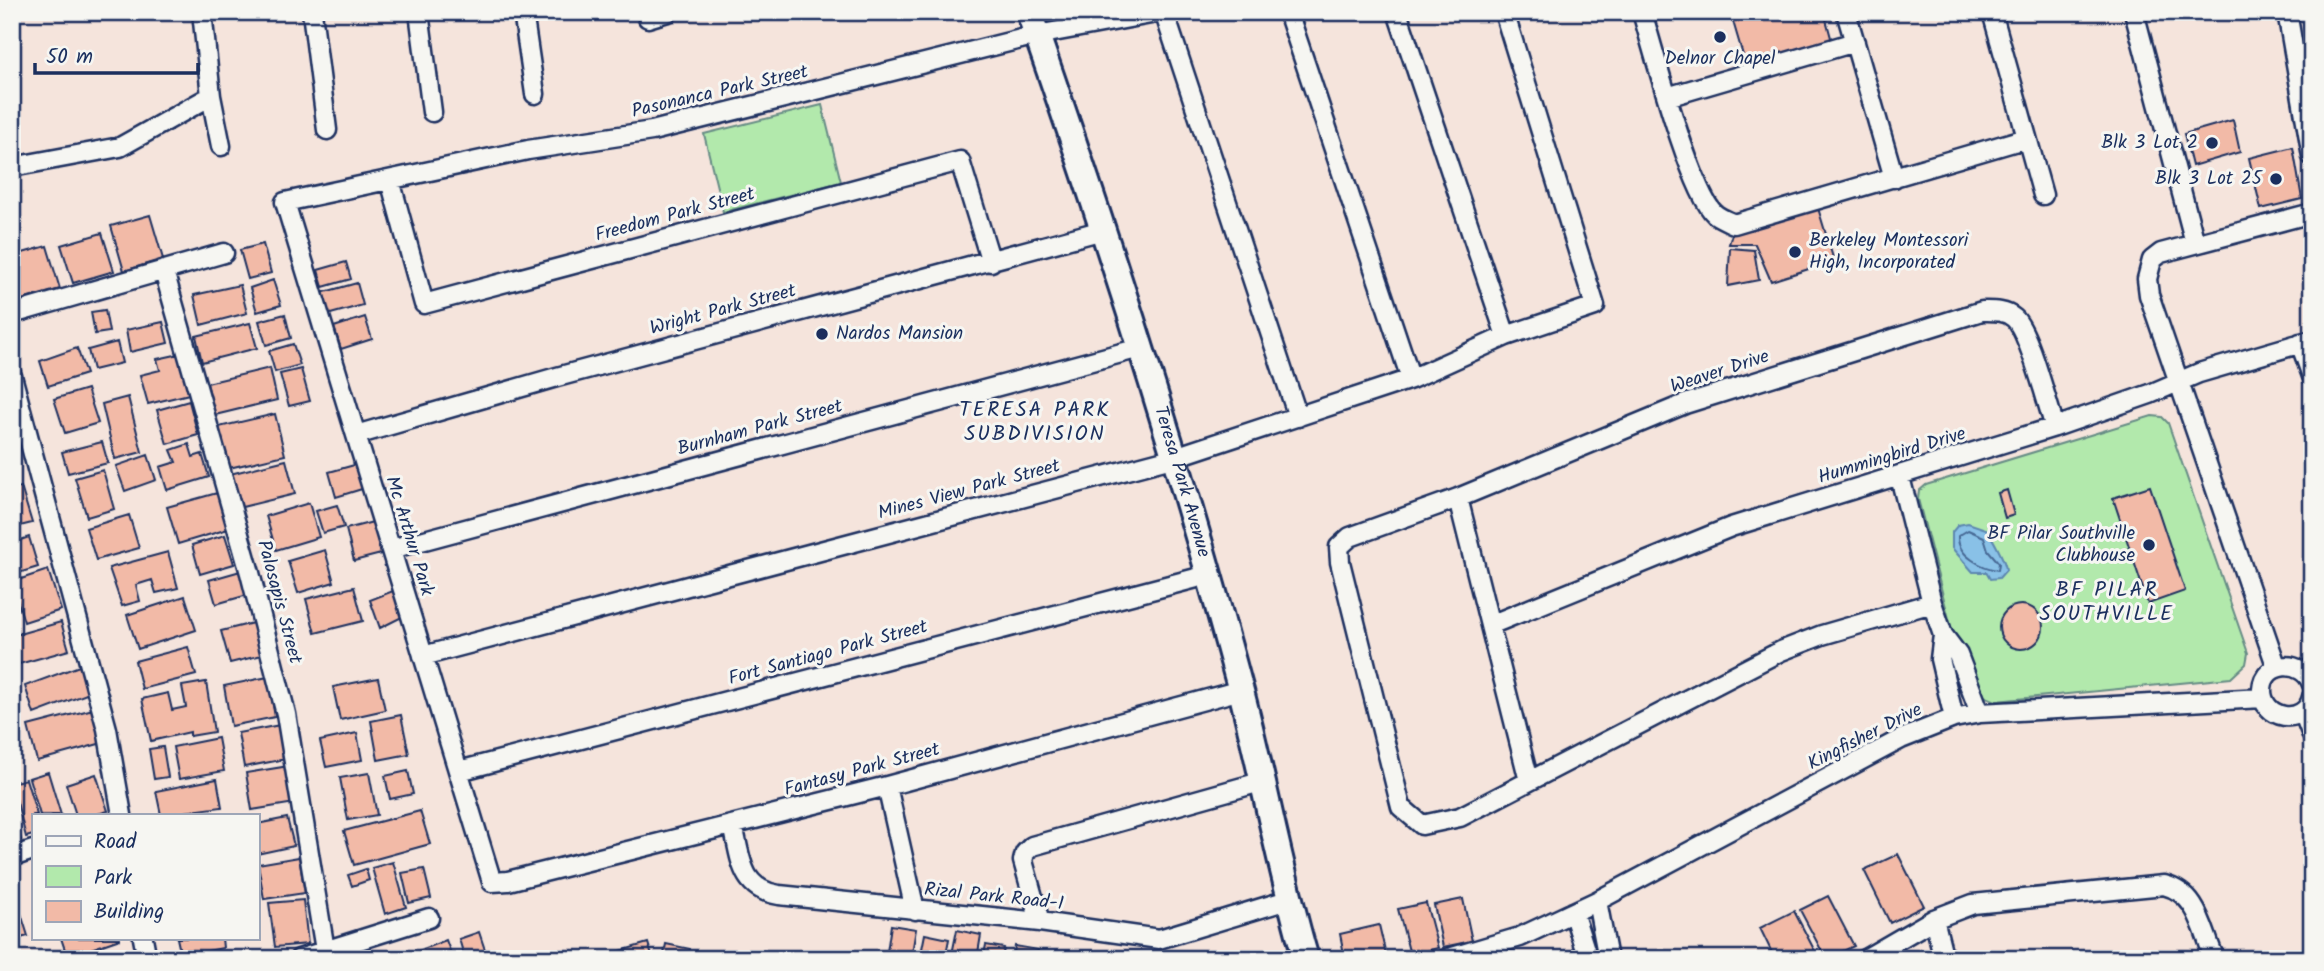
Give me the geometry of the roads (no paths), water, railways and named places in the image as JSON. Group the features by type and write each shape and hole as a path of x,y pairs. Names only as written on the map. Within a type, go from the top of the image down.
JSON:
{"street":[{"path":"202,12 211,96 221,146"},
{"path":"312,12 327,130"},
{"path":"419,12 432,112"},
{"path":"523,12 536,94"},
{"path":"647,12 648,18 668,12"},
{"path":"1163,12 1298,416"},
{"name":"Pasonanca Park Street","path":"285,202 528,150 652,131 1033,23 1163,12"},
{"path":"1289,12 1411,379"},
{"path":"1397,12 1506,336"},
{"name":"Mines View Park Street","path":"423,656 1172,458 1411,379 1506,336 1595,306 1504,12"},
{"path":"1642,12 1667,97 1702,194 1715,214 1734,224 2027,138"},
{"path":"1846,12 1894,178"},
{"path":"1992,12 2043,195"},
{"path":"2134,12 2195,243"},
{"path":"2287,12 2312,156"},
{"name":"Teresa Park Avenue","path":"1033,23 1103,230 1208,575 1241,690 1306,959"},
{"path":"1667,97 1855,43"},
{"path":"12,167 120,148 211,96"},
{"name":"Freedom Park Street","path":"390,180 424,304 960,161 991,262"},
{"name":"Mc Arthur Park","path":"285,202 492,882"},
{"path":"2277,668 2178,383 2149,295 2147,279 2152,260 2161,253 2312,213"},
{"name":"Wright Park Street","path":"356,435 622,359 1103,230"},
{"path":"12,314 224,253"},
{"name":"Palosapis Street","path":"164,271 250,573 286,715 325,950"},
{"name":"Weaver Drive","path":"1530,781 1460,817 1422,825 1401,807 1340,562 1339,547 1350,537 1458,498 1685,404 1982,311 1999,311 2013,317 2023,331 2055,427"},
{"path":"2306,342 2312,376"},
{"name":"Hummingbird Drive","path":"1490,625 1731,527 1900,477 2055,427 2199,373 2306,342"},
{"name":"Burnham Park Street","path":"391,549 1140,348"},
{"path":"12,376 107,729 122,814"},
{"path":"1900,477 1932,603 1943,635 1958,655 1980,713"},
{"path":"1458,498 1530,781 1781,651 1822,635 1932,603"},
{"name":"Fort Santiago Park Street","path":"458,771 1208,575"},
{"path":"1943,635 1940,659 1954,718"},
{"path":"2311,682 2297,667 2277,668 2267,675 2262,686 2263,698 2269,709 2279,716 2291,717 2307,705 2312,735"},
{"name":"Fantasy Park Street","path":"492,882 508,881 887,786 1241,690"},
{"name":"Kingfisher Drive","path":"1446,959 1520,937 1597,901 1901,739 1954,718 1980,713 2263,698"},
{"path":"1040,922 1023,861 1025,853 1032,846 1264,781"},
{"path":"887,786 915,910"},
{"name":"Rizal Park Road-1","path":"733,825 746,875 754,887 766,893 1040,922 1159,939 1291,899"},
{"path":"12,857 32,850"},
{"path":"1865,959 1934,919 1973,904 2164,885 2179,889 2190,900 2215,959"},
{"path":"1597,901 1608,959"},
{"path":"1573,912 1588,959"},
{"path":"299,959 429,918"},
{"path":"1934,919 1944,959"},
{"path":"143,940 147,959"}],"water":[{"path":"1968,523 1986,529 1995,542 2006,570 1999,578 1990,579 1986,572 1973,572 1952,548 1952,532 1958,525"}],"place":[{"name":"Delnor Chapel","path":"1720,37"},
{"name":"Blk 3 Lot 2","path":"2212,143"},
{"name":"Blk 3 Lot 25","path":"2276,179"},
{"name":"Berkeley Montessori High, Incorporated","path":"1795,252"},
{"name":"Nardos Mansion","path":"822,334"},
{"name":"BF Pilar Southville Clubhouse","path":"2149,545"}],"district":[{"name":"TERESA PARK SUBDIVISION","path":"1035,422"},
{"name":"BF PILAR SOUTHVILLE","path":"2107,602"}]}
